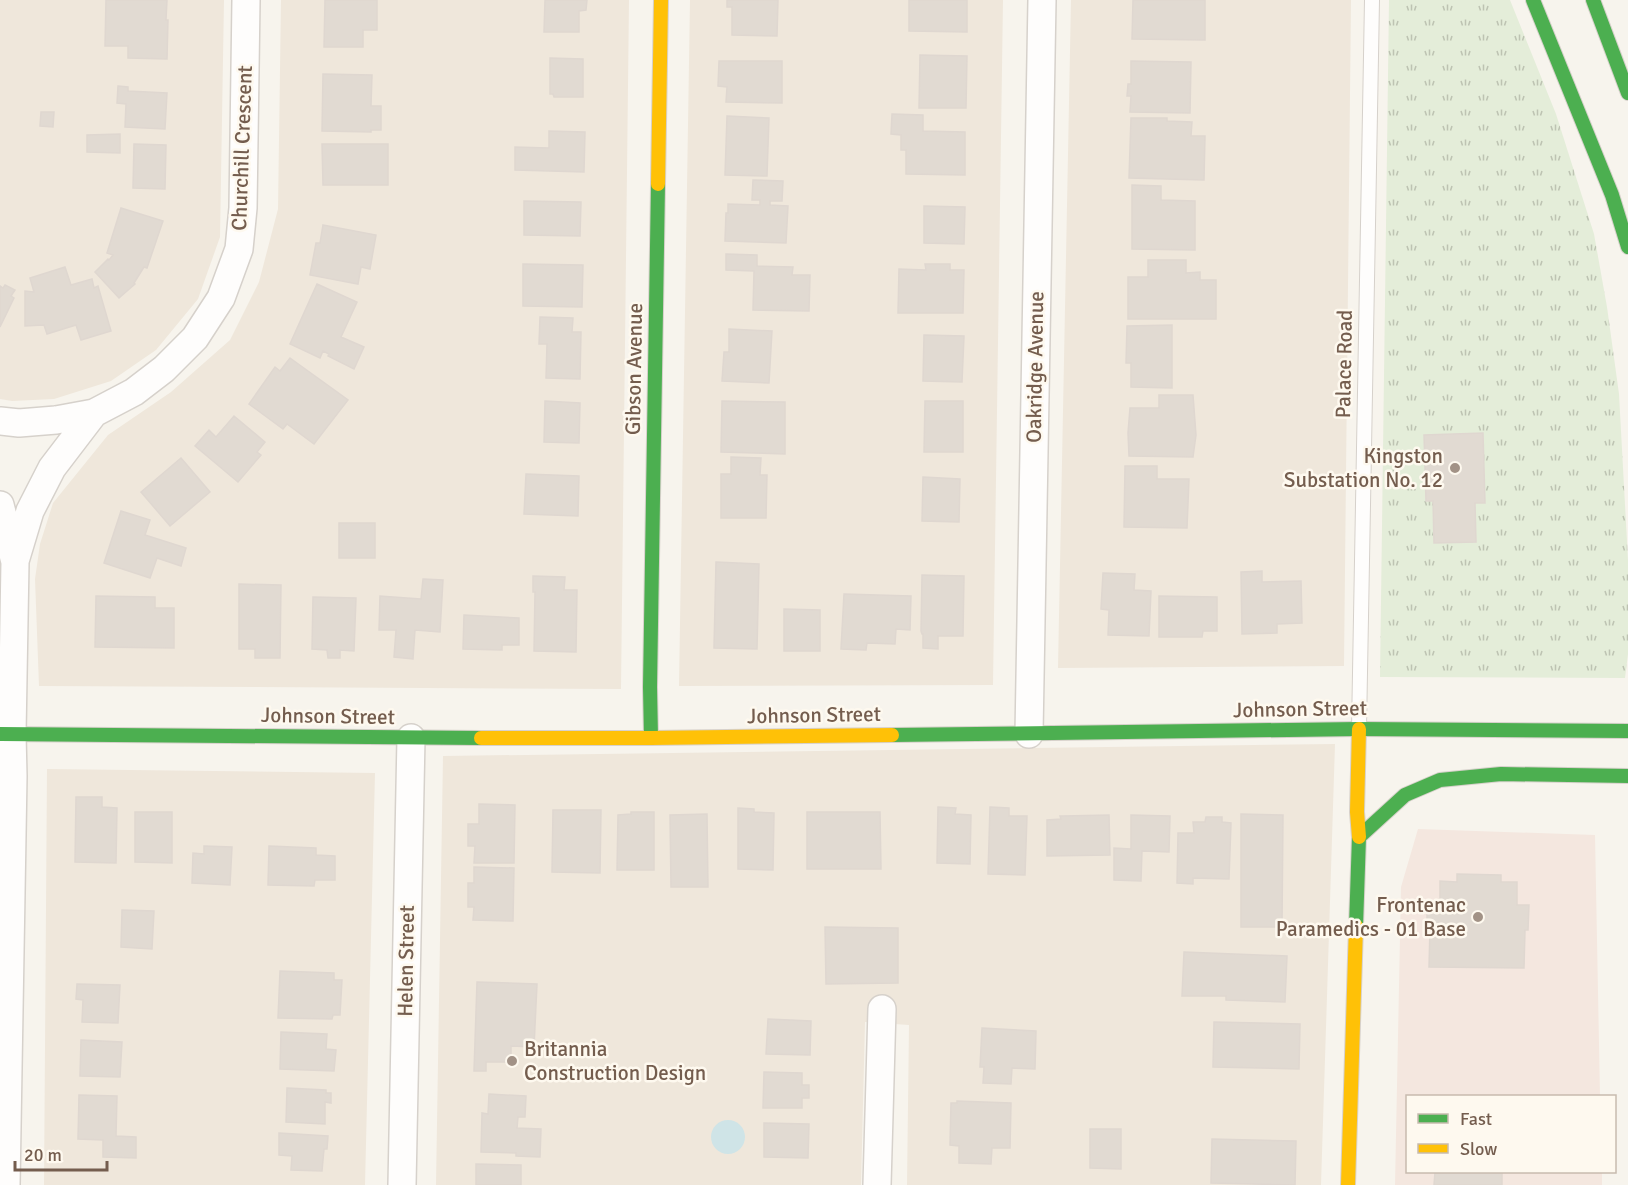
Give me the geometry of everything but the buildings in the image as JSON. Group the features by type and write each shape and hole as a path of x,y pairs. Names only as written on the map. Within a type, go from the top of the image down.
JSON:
{"main road":[{"name":"Gibson Avenue","path":"651,738 661,0"},
{"path":"1533,0 1612,195 1628,247"},
{"path":"1593,0 1628,93"},
{"name":"Johnson Street","path":"6,734 651,738 1359,729 1628,731"},
{"name":"Palace Road","path":"1348,1185 1359,837 1357,812 1359,729"},
{"path":"1359,837 1406,795 1440,780 1501,774 1628,776"}],"street":[{"name":"Churchill Crescent","path":"9,422 56,420 94,413 134,392 164,369 195,338 221,298 239,249 243,208 246,0"},
{"name":"Oakridge Avenue","path":"1029,734 1042,0"},
{"name":"Churchill Crescent","path":"15,562 30,511 52,468 94,413"},
{"path":"0,505 15,562 6,734 13,776 6,1185"},
{"name":"Helen Street","path":"402,1185 411,738"},
{"path":"878,1185 882,1010"}],"lane":[{"name":"Palace Road","path":"1359,729 1372,0"}],"shaded area":[{"path":"0,0 224,0 220,237 198,299 156,350 111,381 54,399 12,401 0,399"},
{"path":"281,0 629,0 621,689 39,686 35,579 40,544 53,503 108,435 171,392 230,340 259,282 278,209"},
{"path":"690,0 1003,0 993,685 679,686"},
{"path":"1071,0 1351,0 1344,666 1058,668"},
{"path":"1335,744 1321,1185 907,1185 909,1025 865,1022 861,1185 436,1185 443,756"},
{"path":"47,769 375,773 365,1185 44,1185"},
{"path":"1418,829 1595,835 1600,1095 1406,1095 1406,1173 1602,1173 1602,1185 1395,1185 1401,887"},
{"path":"728,1120 740,1125 745,1137 740,1149 728,1154 716,1149 711,1137 716,1125"}],"green space":[{"path":"1389,0 1510,0 1556,114 1594,234 1619,394 1628,560 1628,654 1625,678 1380,677"}],"traffic: fast":[{"path":"1533,0 1612,195 1628,247"},
{"path":"1593,0 1628,93"},
{"path":"651,738 658,184"},
{"path":"892,735 1359,729 1628,731"},
{"path":"0,734 481,738"},
{"path":"1356,926 1359,837 1405,795 1440,780 1501,774 1628,776"}],"traffic: slow":[{"path":"658,184 661,0"},
{"path":"1359,729 1357,812 1359,837"},
{"path":"481,738 892,735"},
{"path":"1348,1185 1356,926"}],"place":[{"name":"Kingston Substation No. 12","path":"1455,468"},
{"name":"Frontenac Paramedics - 01 Base","path":"1478,917"},
{"name":"Britannia Construction Design","path":"512,1061"}]}
